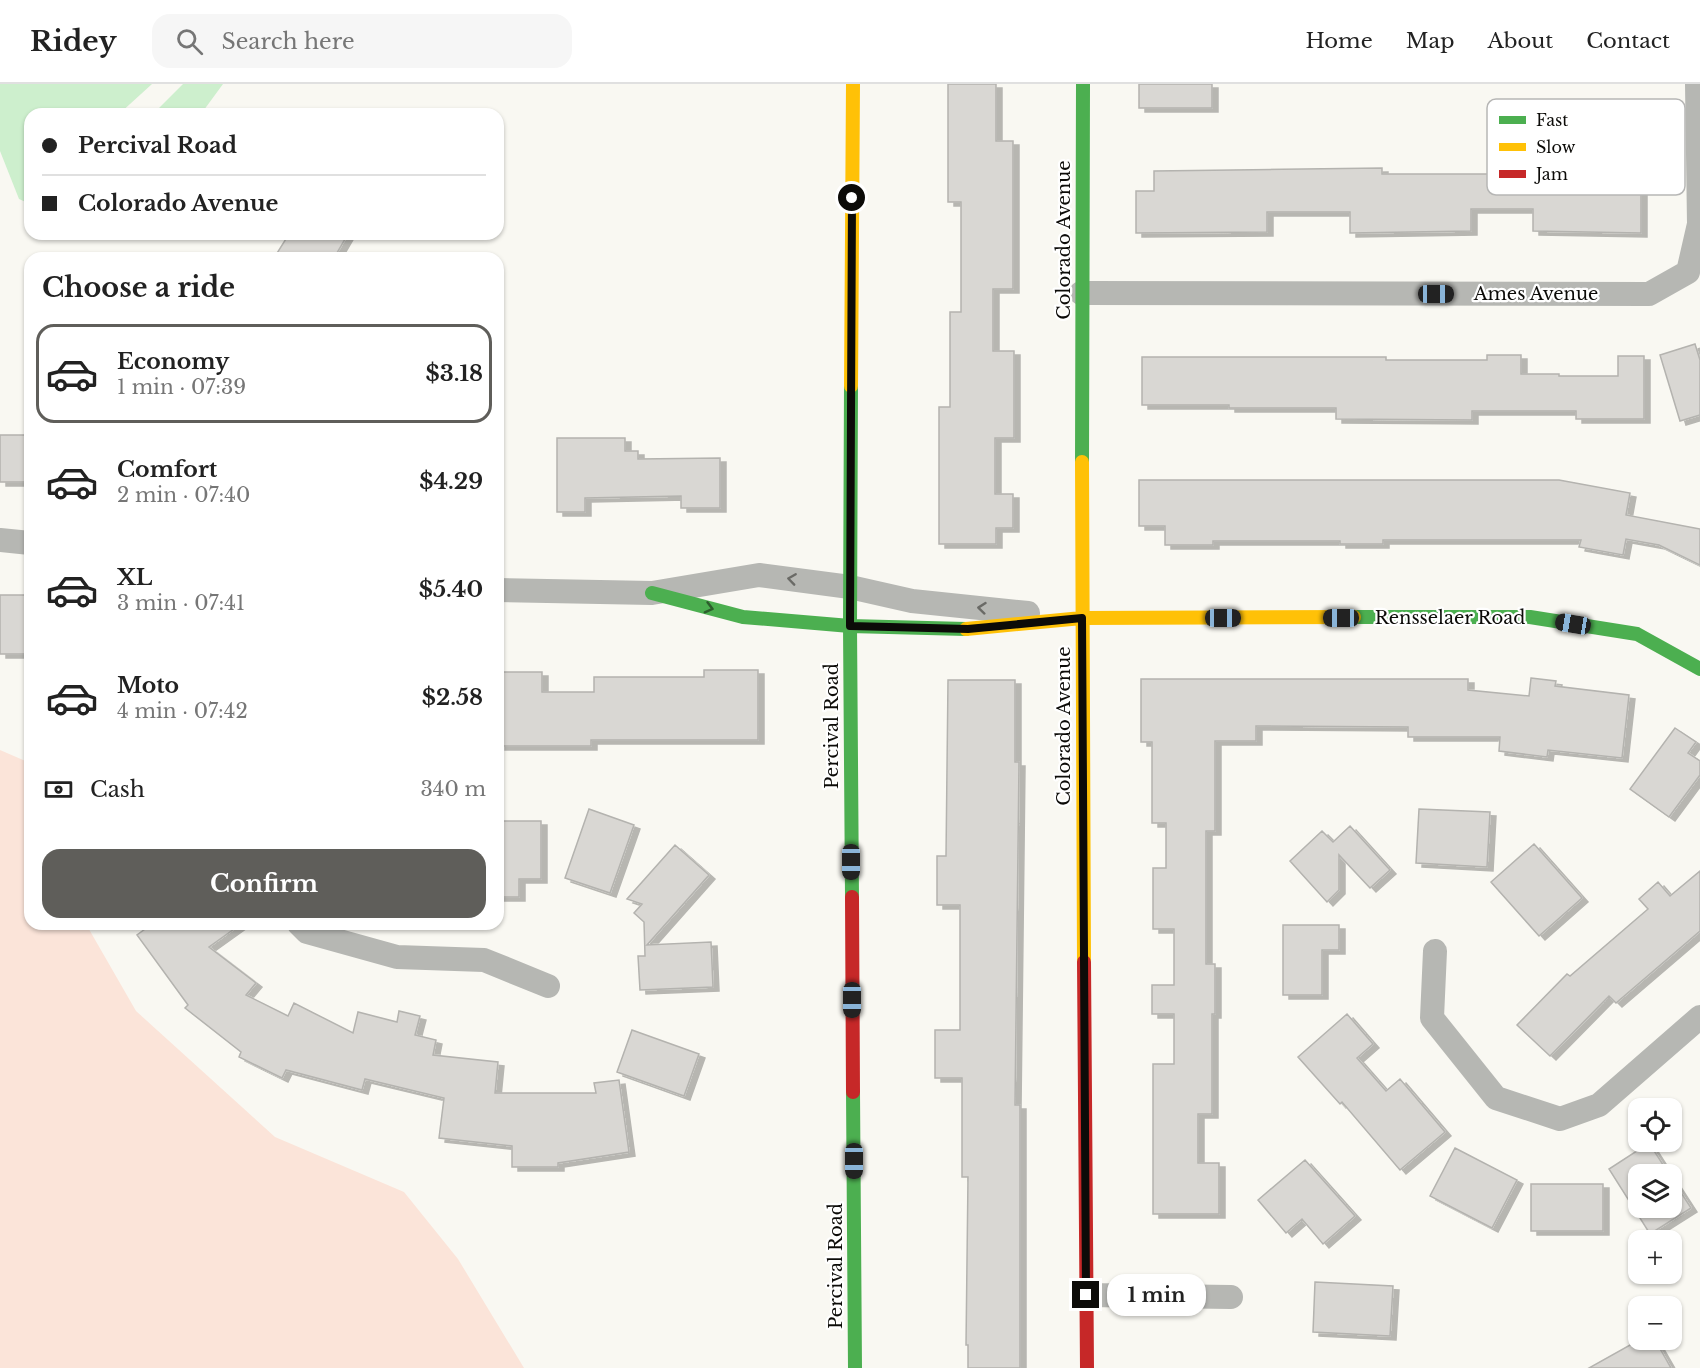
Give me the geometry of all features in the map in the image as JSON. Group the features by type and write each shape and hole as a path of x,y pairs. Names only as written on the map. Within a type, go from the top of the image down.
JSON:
{"street":[{"name":"Percival Road","path":"853,84 850,626 855,1368"},
{"name":"Colorado Avenue","path":"1083,84 1082,618 1087,1368"},
{"name":"Ames Avenue","path":"1081,293 1649,294 1688,273 1699,224 1697,84"},
{"path":"0,540 24,542"},
{"name":"Rensselaer Road","path":"504,590 652,593 759,574 850,587 912,601 1082,618"},
{"name":"Rensselaer Road","path":"652,593 743,617 850,626 968,629 1082,618 1530,617 1637,634 1700,669"},
{"path":"305,930 397,957 484,960 548,986"},
{"path":"1435,951 1432,1018 1496,1098 1560,1119 1599,1105 1700,1017"},
{"path":"1086,1295 1231,1297"}],"shaded area":[{"path":"0,84 152,84 126,108 24,108 24,201 19,199 0,151"},
{"path":"183,84 223,84 205,108 159,108"},
{"path":"0,750 24,760 24,930 89,930 136,1011 275,1137 404,1192 458,1259 524,1368 0,1368"}],"building":[{"path":"948,84 996,84 996,141 1013,141 1013,289 993,289 993,351 1014,351 1014,438 995,438 995,494 1013,494 1013,528 996,528 996,544 939,544 939,407 950,407 950,312 961,312 961,202 948,202"},
{"path":"1139,84 1212,84 1212,108 1139,108"},
{"path":"1382,168 1382,174 1487,174 1487,195 1641,195 1641,233 1533,231 1533,209 1471,209 1471,231 1350,233 1350,212 1267,212 1267,232 1136,233 1136,191 1154,191 1154,171"},
{"path":"285,240 344,240 338,252 278,252"},
{"path":"1695,344 1700,360 1700,415 1680,421 1660,355"},
{"path":"1487,355 1521,355 1521,374 1559,374 1559,376 1618,376 1618,356 1644,356 1644,419 1576,419 1576,411 1472,411 1472,420 1336,419 1336,408 1142,405 1142,357 1386,357 1386,360 1487,360"},
{"path":"0,435 24,435 24,482 0,482"},
{"path":"557,438 625,438 625,451 638,451 638,459 720,458 720,508 681,508 681,496 585,498 585,512 557,512"},
{"path":"1139,480 1559,480 1630,493 1626,515 1700,529 1700,565 1659,545 1626,539 1623,555 1579,547 1581,540 1383,540 1383,544 1340,544 1340,541 1213,541 1213,545 1165,545 1165,526 1139,526"},
{"path":"0,595 24,595 24,654 0,654"},
{"path":"704,670 758,670 758,740 591,740 591,746 504,746 504,672 542,672 542,692 594,692 594,677 704,677"},
{"path":"1531,678 1556,681 1555,686 1629,695 1622,758 1548,750 1547,757 1499,751 1500,737 1408,737 1408,727 1256,726 1256,741 1215,741 1215,831 1206,831 1206,964 1215,964 1215,1014 1212,1014 1212,1114 1198,1114 1198,1163 1219,1163 1219,1214 1153,1214 1153,1064 1174,1064 1174,1014 1152,1014 1152,985 1174,985 1174,929 1153,929 1153,868 1166,868 1166,823 1152,823 1152,742 1141,742 1141,679 1468,679 1468,690 1529,696"},
{"path":"948,680 1015,680 1015,762 1019,762 1015,1105 1020,1105 1020,1368 968,1368 968,1345 966,1345 968,1177 962,1177 962,1078 935,1078 935,1030 960,1030 960,905 937,905 937,856 946,856"},
{"path":"1675,728 1696,742 1688,753 1700,761 1700,775 1669,817 1630,789"},
{"path":"589,809 634,825 610,893 565,878"},
{"path":"1419,809 1490,812 1487,867 1416,863"},
{"path":"504,821 541,821 541,879 519,879 519,897 504,897"},
{"path":"1350,826 1390,870 1370,888 1339,855 1339,890 1327,902 1290,861 1322,831 1333,842"},
{"path":"1534,844 1582,898 1539,936 1491,882"},
{"path":"675,845 709,875 647,945 711,942 713,987 640,990 638,956 645,956 644,922 634,913 642,904 627,899"},
{"path":"1700,871 1700,931 1616,1003 1609,996 1550,1056 1517,1025 1567,974 1570,976 1648,909 1639,899 1658,882 1670,896"},
{"path":"1283,925 1339,925 1339,950 1322,950 1322,995 1283,995"},
{"path":"144,930 233,930 209,947 256,983 246,995 288,1016 294,1003 353,1033 358,1012 397,1022 399,1011 420,1016 415,1035 436,1040 433,1055 498,1062 495,1093 596,1093 594,1083 619,1080 629,1152 558,1163 558,1167 512,1167 512,1146 439,1138 444,1098 365,1079 362,1090 286,1070 282,1078 239,1057 241,1052 185,1008 188,1005 137,935"},
{"path":"1347,1014 1373,1044 1357,1058 1386,1091 1400,1079 1445,1132 1400,1170 1342,1102 1340,1104 1298,1057"},
{"path":"632,1030 699,1054 684,1096 617,1072"},
{"path":"1455,1148 1517,1180 1492,1228 1430,1196"},
{"path":"1635,1152 1655,1152 1663,1164 1628,1164 1628,1199 1609,1169"},
{"path":"1305,1160 1355,1216 1323,1244 1302,1219 1286,1233 1258,1200"},
{"path":"1531,1184 1603,1184 1603,1231 1531,1231"},
{"path":"1682,1194 1691,1208 1682,1214"},
{"path":"1640,1218 1675,1218 1656,1230 1647,1230"},
{"path":"1315,1282 1393,1286 1390,1336 1313,1332"},
{"path":"1628,1346 1628,1350 1661,1350 1671,1368 1589,1368"}],"traffic: fast":[{"path":"1082,462 1083,84"},
{"path":"851,386 852,897"},
{"path":"652,593 743,617 850,626 966,629"},
{"path":"1354,617 1530,617 1637,634 1700,669"},
{"path":"853,1092 855,1368"}],"traffic: slow":[{"path":"851,386 853,84"},
{"path":"1082,462 1084,962"},
{"path":"966,629 1082,618 1354,617"}],"traffic: jam":[{"path":"852,897 853,1092"},
{"path":"1084,962 1087,1368"}],"route":[{"path":"852,198 850,626 968,629 1082,618 1086,1295"}]}
